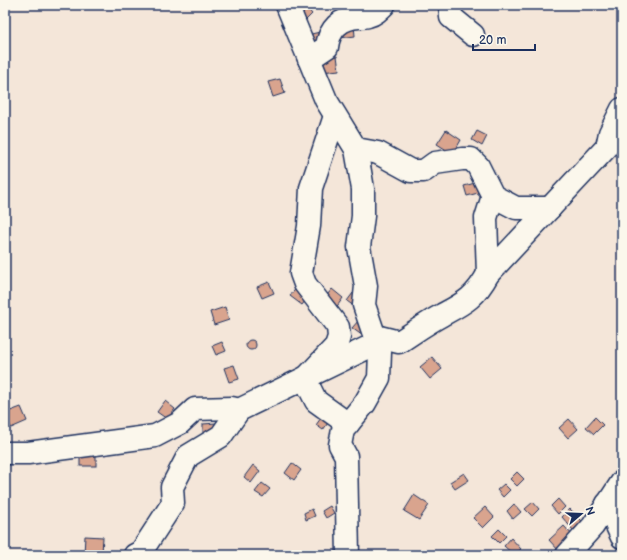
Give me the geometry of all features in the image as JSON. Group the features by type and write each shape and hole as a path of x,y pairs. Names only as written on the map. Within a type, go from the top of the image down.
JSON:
{"street":[{"path":"287,5 326,100 356,149 363,189 359,247 366,286 364,305 380,352 380,378 365,403 343,430 340,445 346,456 348,555"},
{"path":"309,59 328,47 329,36 336,24 350,18 367,17 376,13 384,5"},
{"path":"450,5 451,17 473,35"},
{"path":"135,555 141,552 173,503 172,487 188,456 221,436 239,410 305,379 376,340 399,342 442,315 464,304 483,284 488,274 607,147 610,133 622,109"},
{"path":"305,379 336,346 339,337 338,326 305,284 301,273 309,226 311,188 335,116"},
{"path":"356,149 378,152 411,171 424,171 435,163 471,159 478,166 493,196 516,208 550,208"},
{"path":"488,274 486,218 493,196"},
{"path":"305,379 316,401 348,424"},
{"path":"5,453 28,454 155,436 180,423 195,409 232,408 239,410"},
{"path":"567,555 593,526 622,482"},
{"path":"607,504 622,537"}],"building":[{"path":"306,7 312,14 300,26 293,20"},
{"path":"354,25 355,36 340,38"},
{"path":"320,32 323,45 310,49 307,35"},
{"path":"337,56 339,70 322,72 321,58"},
{"path":"280,79 285,93 273,97 268,82"},
{"path":"446,130 461,140 453,154 437,144"},
{"path":"477,131 487,136 482,146 472,140"},
{"path":"475,183 478,193 467,196 464,186"},
{"path":"269,282 274,293 262,298 257,287"},
{"path":"297,287 309,296 302,305 290,296"},
{"path":"332,289 343,298 335,309 323,300"},
{"path":"353,293 361,299 355,307 347,301"},
{"path":"225,307 229,320 214,325 210,312"},
{"path":"359,320 363,336 352,328"},
{"path":"249,340 253,340 255,341 255,349 249,350 246,347 246,343"},
{"path":"222,342 226,351 216,355 212,346"},
{"path":"432,357 442,369 430,379 420,367"},
{"path":"234,365 239,379 229,382 224,368"},
{"path":"165,401 175,409 167,419 157,412"},
{"path":"21,407 27,421 11,428 5,413"},
{"path":"323,415 330,420 323,430 316,425"},
{"path":"595,417 603,425 594,434 586,427"},
{"path":"569,419 578,429 568,438 559,428"},
{"path":"216,423 217,437 203,438 203,424"},
{"path":"80,453 96,453 96,466 80,466"},
{"path":"292,463 301,470 294,480 285,473"},
{"path":"253,465 260,471 251,483 244,477"},
{"path":"517,472 524,479 517,486 510,479"},
{"path":"464,473 469,480 455,489 450,482"},
{"path":"262,483 270,489 263,497 255,492"},
{"path":"504,484 510,490 503,497 497,490"},
{"path":"414,495 429,505 419,520 404,511"},
{"path":"558,499 565,507 558,514 551,506"},
{"path":"533,502 539,509 532,516 525,509"},
{"path":"514,504 521,512 513,519 507,511"},
{"path":"330,506 334,513 326,518 322,511"},
{"path":"485,507 494,517 483,528 473,518"},
{"path":"312,509 315,516 306,520 304,513"},
{"path":"570,509 582,521 573,530 562,517"},
{"path":"564,526 574,537 559,551 549,540"},
{"path":"499,529 506,536 499,543 492,536"},
{"path":"85,536 103,537 102,554 84,554"},
{"path":"511,538 521,549 514,555 504,546"}]}
